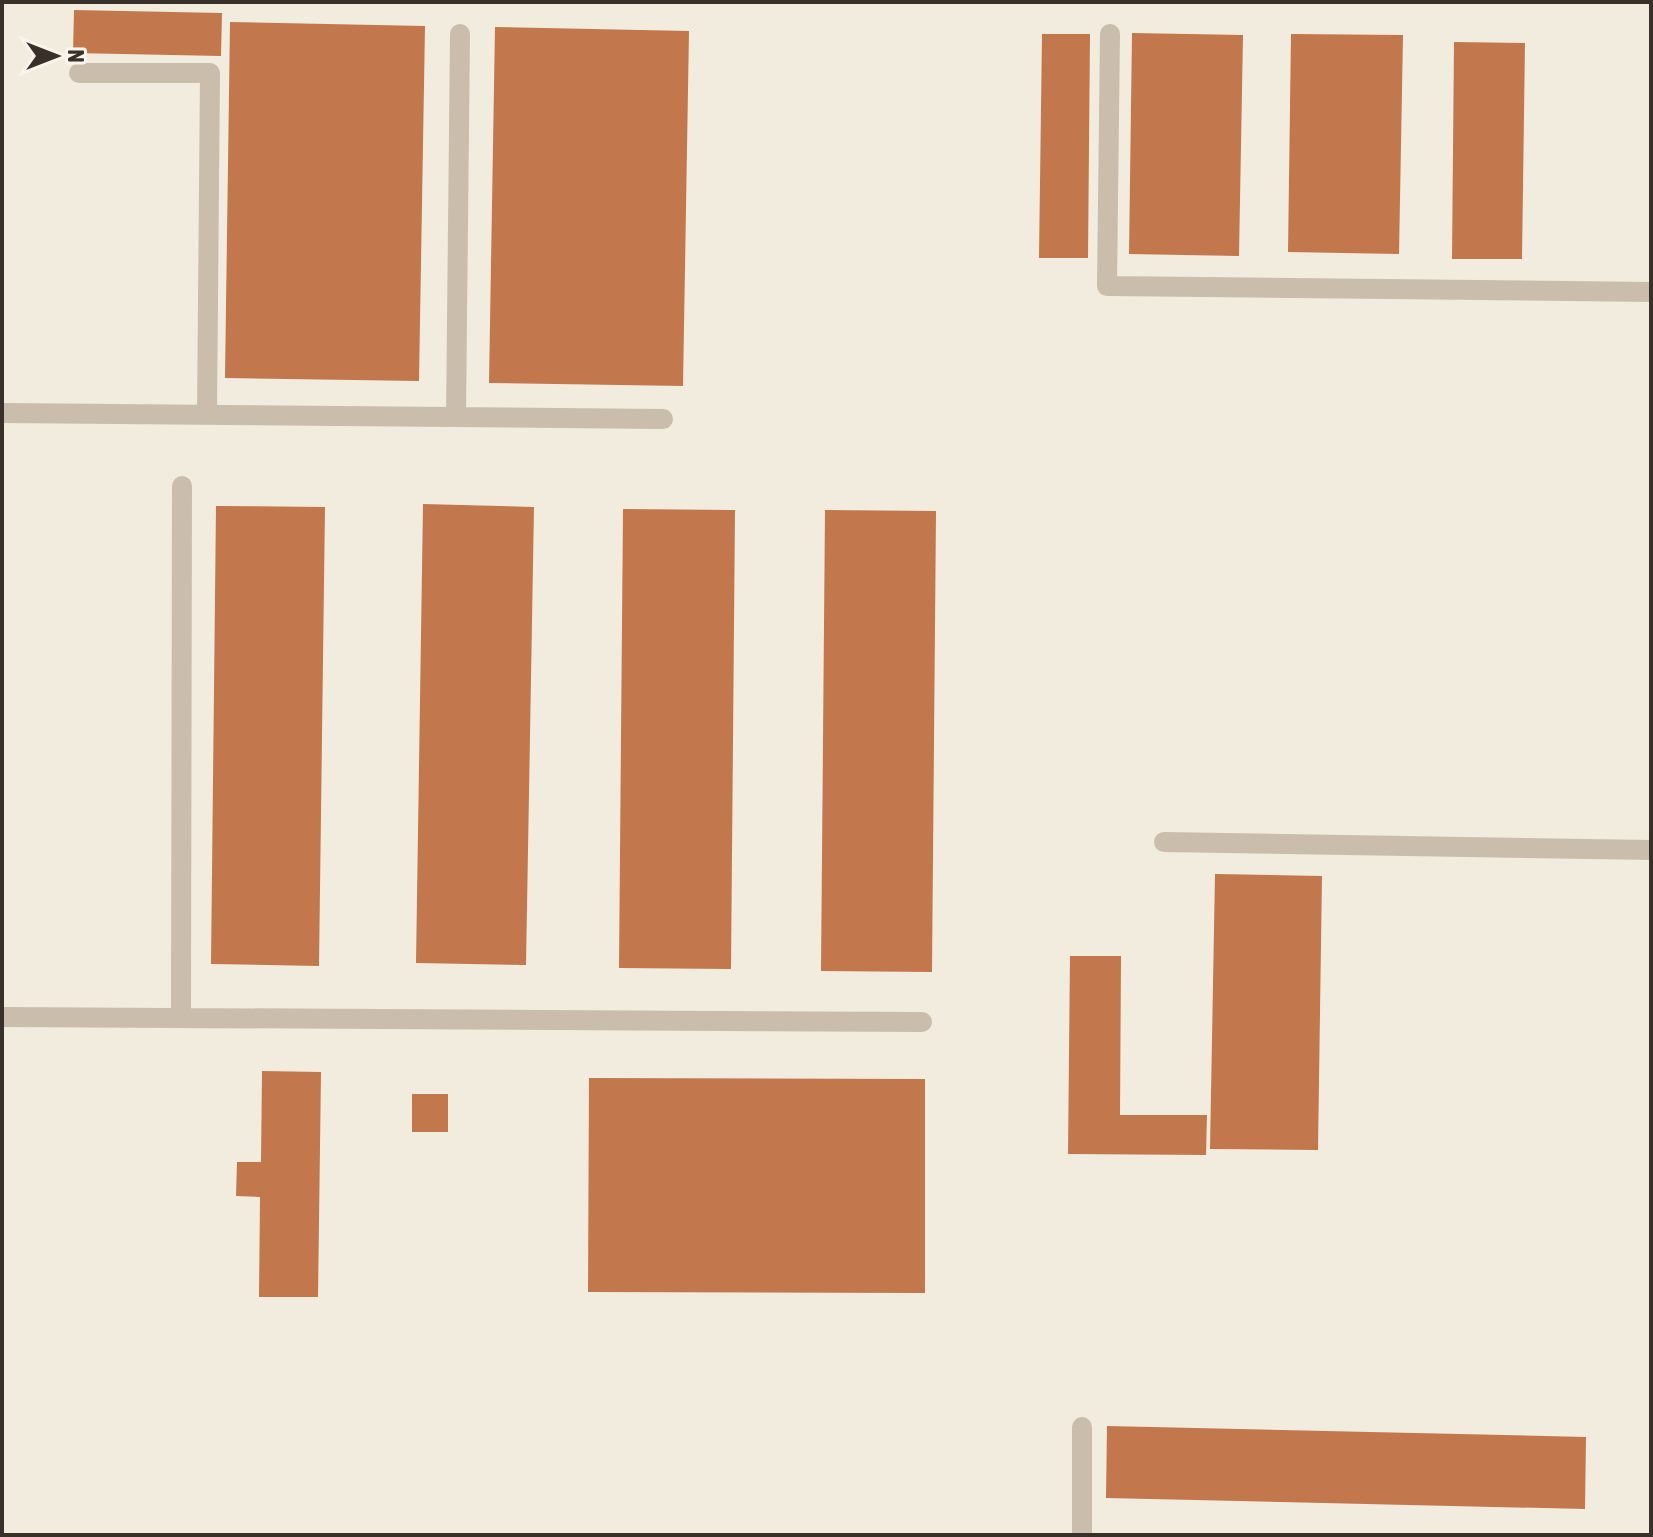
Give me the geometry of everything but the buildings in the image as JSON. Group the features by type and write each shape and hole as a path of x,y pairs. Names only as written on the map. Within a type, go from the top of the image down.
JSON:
{"lane":[{"path":"456,417 460,34"},
{"path":"1110,34 1107,286 1651,292"},
{"path":"79,73 210,73 207,415"},
{"path":"2,413 663,419"},
{"path":"181,1018 182,486"},
{"path":"1164,842 1651,850"},
{"path":"2,1017 922,1022"},
{"path":"1082,1427 1082,1535"}]}
